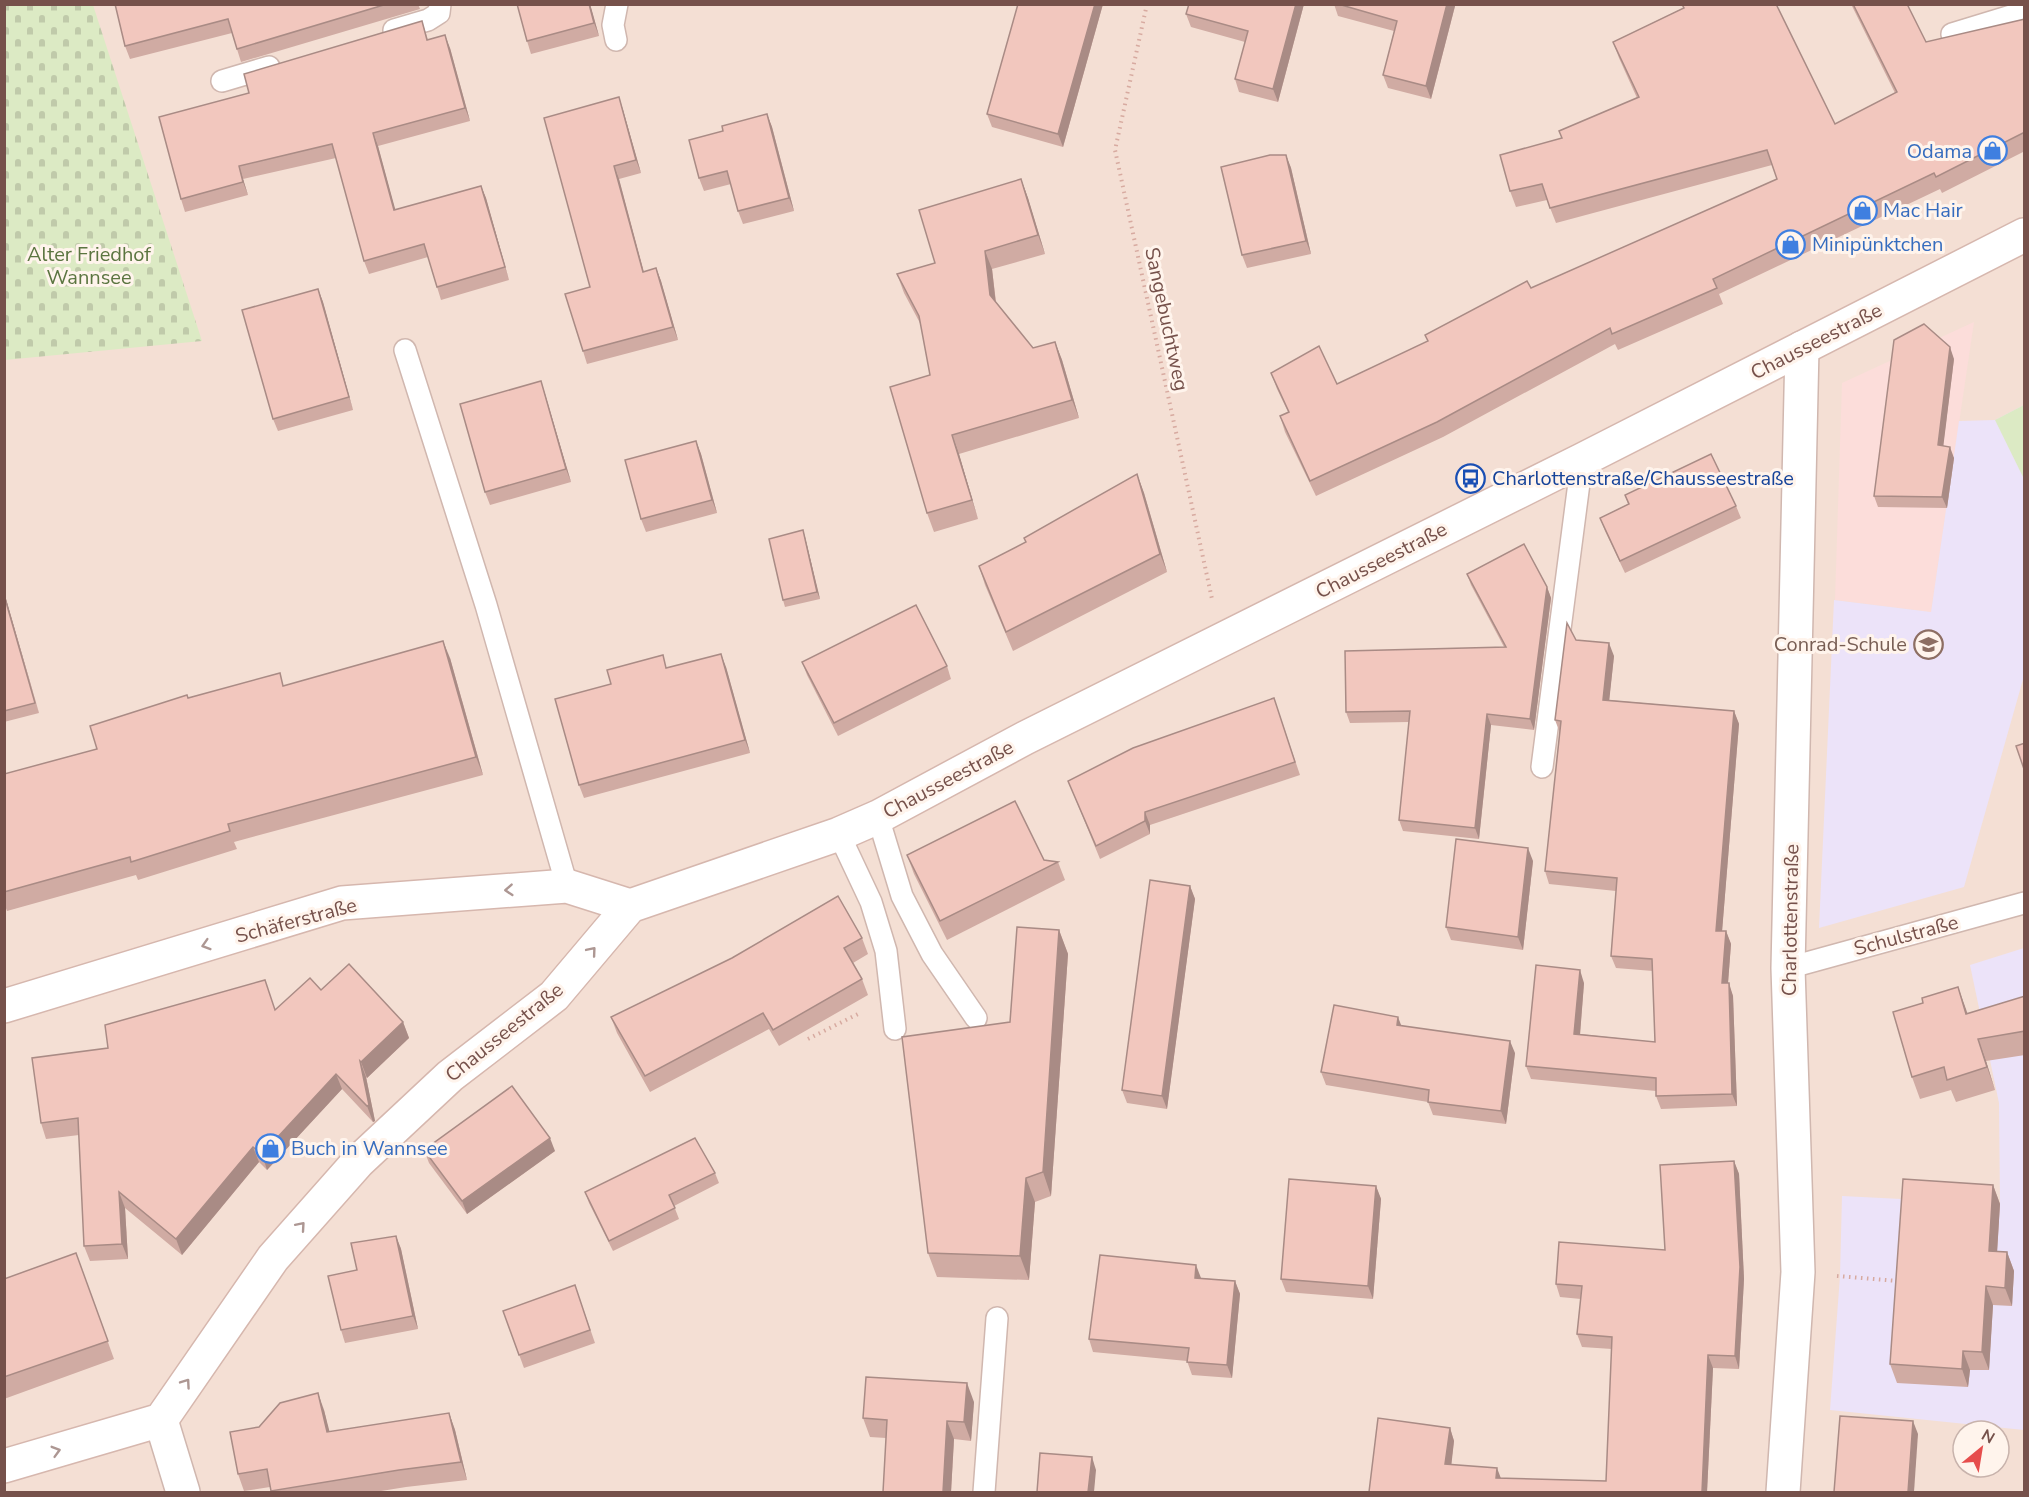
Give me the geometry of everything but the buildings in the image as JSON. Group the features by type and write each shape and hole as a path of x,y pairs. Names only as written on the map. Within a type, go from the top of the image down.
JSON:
{"street":[{"name":"Chausseestraße","path":"161,1420 273,1258 358,1162 450,1076 554,996 630,906 839,834 878,817 1025,738 1582,460 2025,235"},
{"name":"Charlottenstraße","path":"1783,1492 1798,1272 1788,968 1802,348"},
{"name":"Schäferstraße","path":"4,1006 342,903 567,886 630,906"},
{"path":"4,1466 161,1420 183,1492"}],"lane":[{"path":"371,37 428,20 439,13 440,4"},
{"path":"616,40 612,26 617,4"},
{"path":"1952,34 2025,12"},
{"path":"222,81 291,60"},
{"path":"405,350 486,605 567,886"},
{"path":"1542,767 1582,460"},
{"path":"878,817 903,896 932,954 976,1018"},
{"path":"839,834 874,912 886,951 895,1029"},
{"name":"Schulstraße","path":"1788,968 2025,903"},
{"path":"984,1492 997,1318"}],"path":[{"name":"Sangebuchtweg","path":"1148,4 1115,150 1221,640"},
{"path":"807,1040 890,998"},
{"path":"1798,1272 1906,1281"}],"shaded area":[{"path":"5,5 2024,5 2024,1492 5,1492"},
{"path":"1974,322 1931,612 1835,600 1842,383"},
{"name":"Conrad-Schule","path":"2024,405 2024,676 1964,887 1819,928 1834,600 1931,612 1959,421 1995,420"},
{"path":"2024,948 2024,1430 2011,1429 2011,1419 1951,1419 1951,1422 1830,1410 1840,1276 1842,1196 2000,1204 1999,1103 1970,965"}],"green space":[{"name":"Alter Friedhof Wannsee","path":"5,4 93,5 202,341 5,360"},
{"path":"2024,405 2024,479 1995,420"}],"place":[{"name":"Odama","path":"1993,151"},
{"name":"Mac Hair","path":"1862,210"},
{"name":"Minipünktchen","path":"1791,244"},
{"name":"Charlottenstraße/Chausseestraße","path":"1471,478"},
{"name":"Conrad-Schule","path":"1928,644"},
{"name":"Buch in Wannsee","path":"270,1148"}]}
